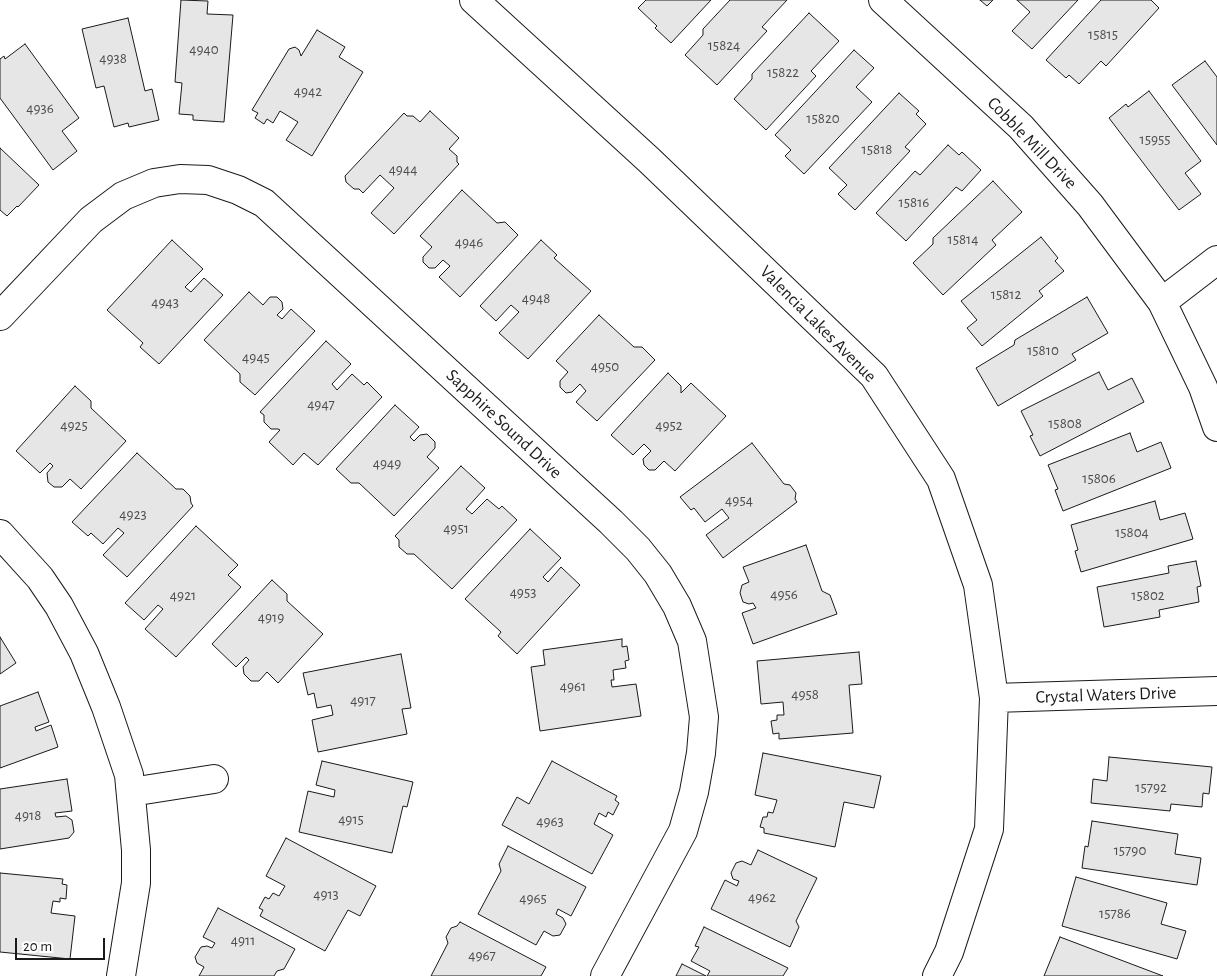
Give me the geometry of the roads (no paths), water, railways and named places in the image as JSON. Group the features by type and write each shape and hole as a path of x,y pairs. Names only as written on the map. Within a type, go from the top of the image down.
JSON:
{"street":[{"name":"Valencia Lakes Avenue","path":"474,0 649,160 874,376 941,479 978,585 994,698 988,829 949,952 937,976"},
{"name":"Cobble Mill Drive","path":"883,0 1021,127 1090,205 1162,302 1203,387 1217,427"},
{"name":"Sapphire Sound Drive","path":"0,316 91,220 123,196 154,183 180,179 208,180 238,190 264,204 611,522 638,550 658,574 668,590 692,641 704,717 702,744 694,792 683,831 605,976"},
{"path":"1162,302 1217,260"},
{"path":"0,534 40,578 59,606 84,653 106,707 129,775 136,850 136,883 121,976"},
{"name":"Crystal Waters Drive","path":"994,698 1217,691"},
{"path":"130,792 214,780"}]}
